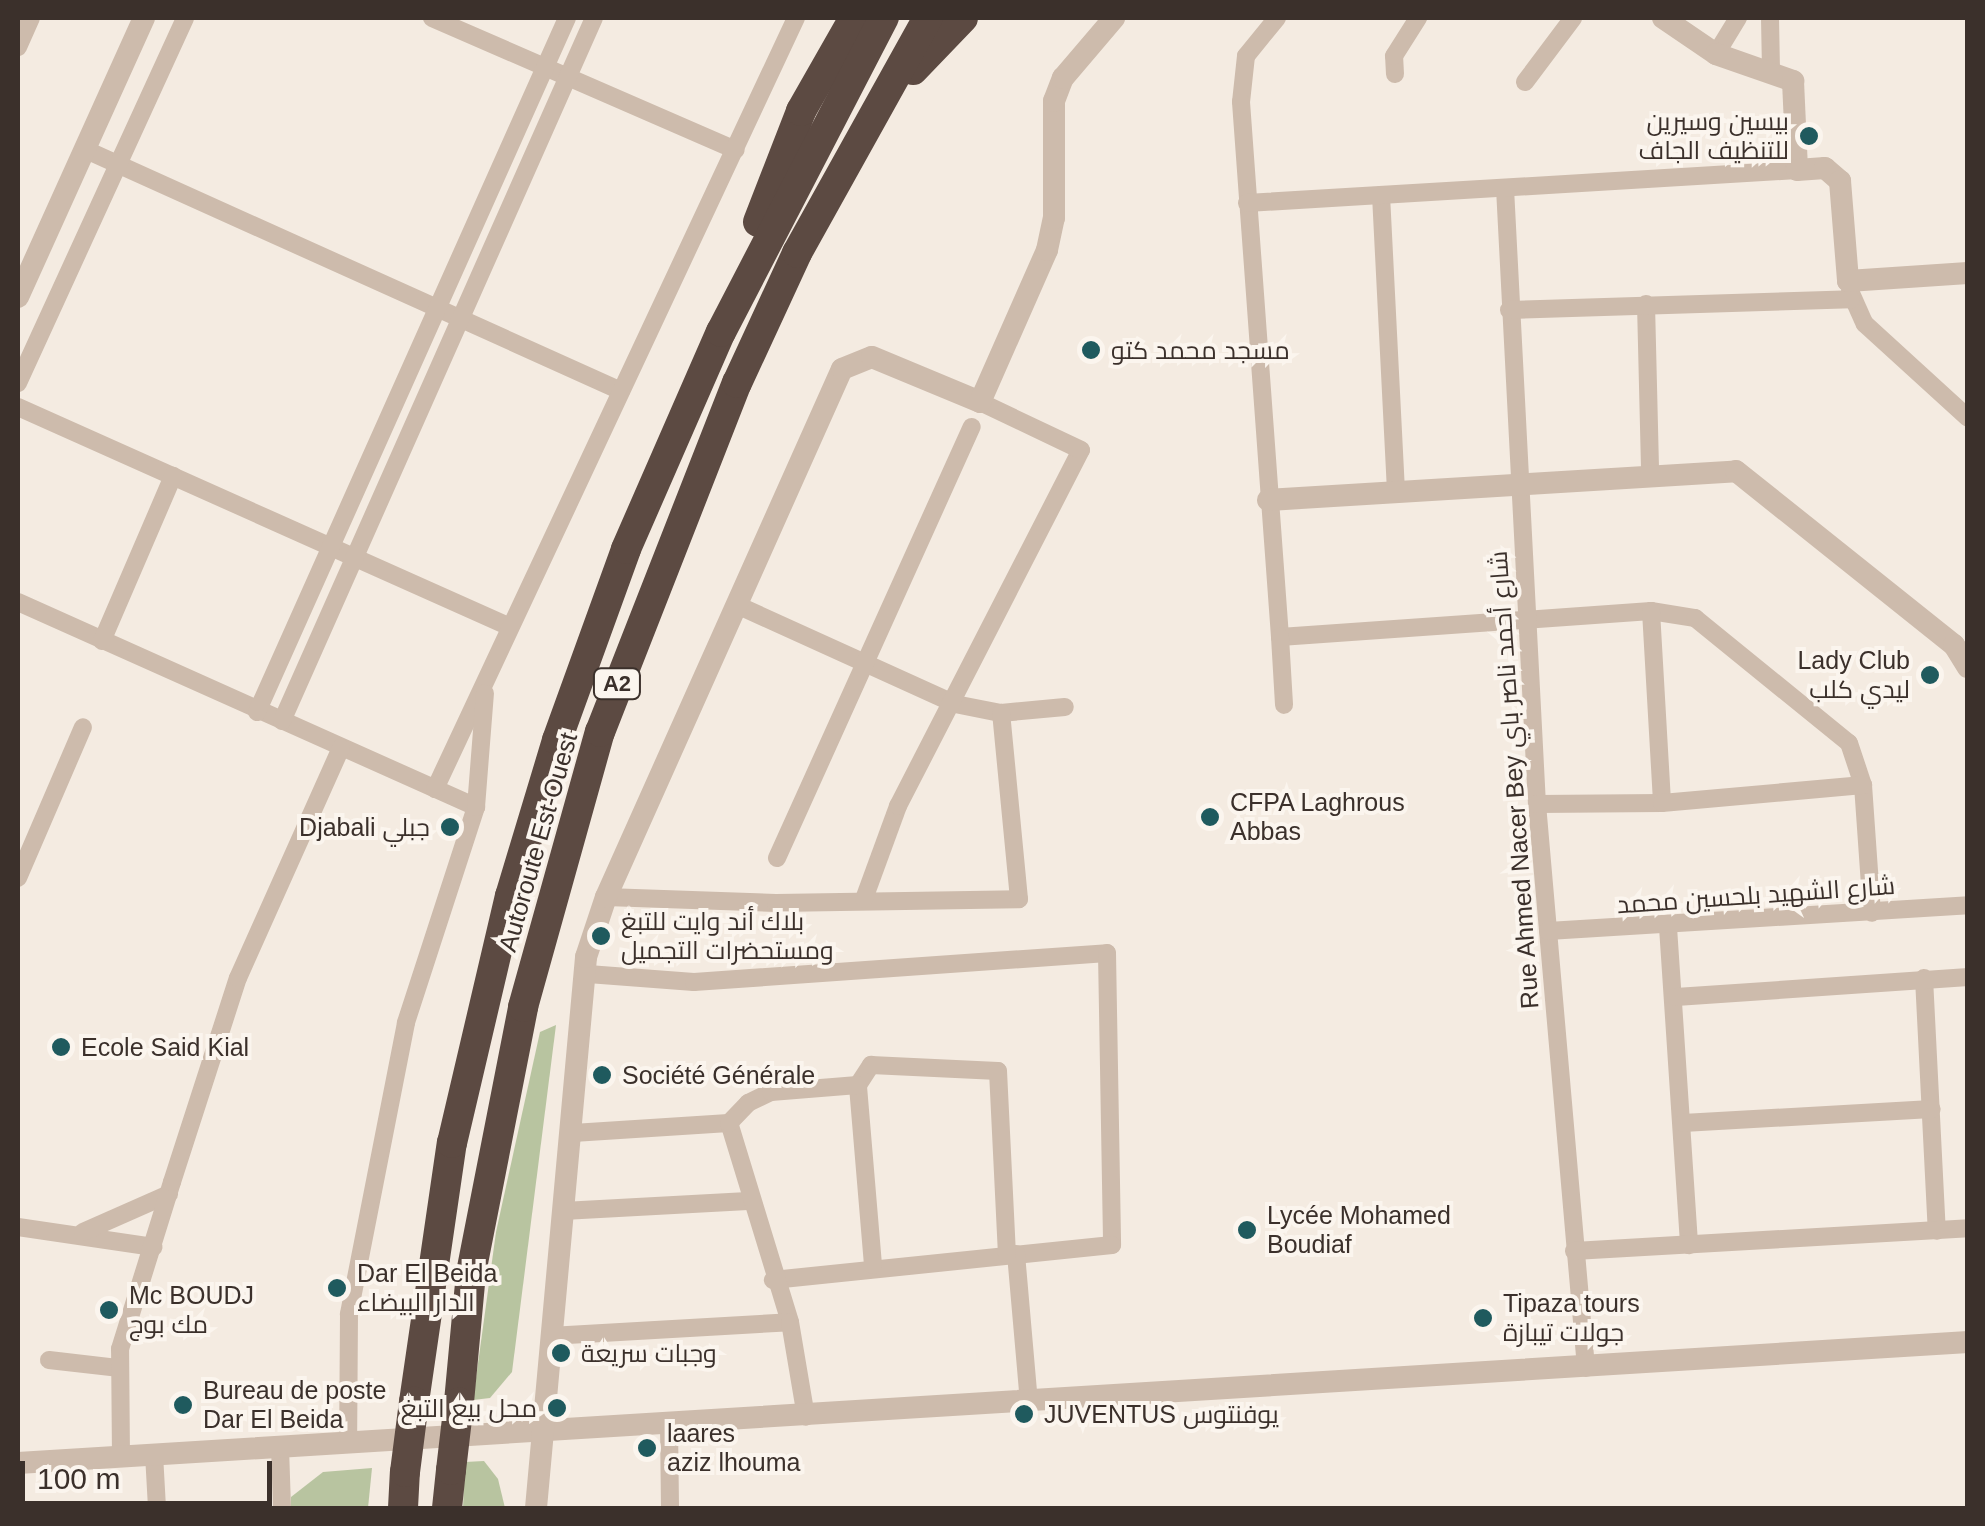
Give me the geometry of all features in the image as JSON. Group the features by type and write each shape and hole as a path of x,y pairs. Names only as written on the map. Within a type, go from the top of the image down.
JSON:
{"highway":[{"path":"721,332 786,143 854,18"},
{"name":"Autoroute Est-Ouest","path":"403,1508 414,1402 452,1144 510,896 557,740 626,550 721,332 884,18"},
{"name":"Autoroute Est-Ouest","path":"448,1508 471,1273 523,1007 600,732 737,384 862,129 928,18"},
{"path":"862,129 963,18"}],"street":[{"path":"18,47 31,18"},
{"path":"18,297 144,18"},
{"path":"18,383 185,18"},
{"path":"432,18 735,150"},
{"path":"257,712 567,18"},
{"path":"282,721 594,18"},
{"path":"435,789 796,18"},
{"path":"980,402 1050,234 1054,101 1064,78 1114,18"},
{"path":"1276,18 1242,66 1247,203 1284,705"},
{"path":"1395,74 1403,34 1418,18"},
{"path":"1525,82 1573,18"},
{"path":"1664,18 1716,54 1788,76 1797,91 1797,170"},
{"path":"1716,54 1738,18"},
{"path":"1770,18 1771,72"},
{"path":"84,149 621,391"},
{"path":"1247,203 1825,168 1840,181 1850,290 1865,324 1968,418"},
{"name":"Rue Ahmed Nacer Bey شارع أحمد ناصر باي","path":"1506,188 1509,310 1537,804 1586,1368"},
{"path":"1381,195 1396,492"},
{"path":"1509,310 1850,290 1968,273"},
{"path":"1646,304 1650,473"},
{"path":"536,1508 588,974 606,897 842,369 872,357 1081,450 956,704 898,806 864,899"},
{"path":"18,407 510,628"},
{"path":"777,858 869,664 972,427"},
{"path":"1268,500 1728,469 1752,478 1954,645 1968,667"},
{"path":"102,641 173,476"},
{"path":"18,602 476,807"},
{"path":"737,605 956,704 1001,713 1065,707"},
{"path":"1280,637 1651,611 1678,612 1703,623 1839,732 1852,747 1863,786 1872,913"},
{"path":"1651,611 1662,803"},
{"path":"348,1443 350,1314 406,1023 476,807 486,679"},
{"path":"606,897 1019,899 1001,713"},
{"path":"18,878 83,727"},
{"path":"121,1456 118,1368 169,1194 238,978 341,748"},
{"path":"1537,804 1662,803 1863,786"},
{"name":"شارع الشهيد بلحسين محمد","path":"1548,931 1668,927 1968,904"},
{"path":"1668,927 1676,996 1690,1245"},
{"path":"588,974 694,982 1106,953 1112,1245 872,1265 774,1280"},
{"path":"1676,996 1968,977"},
{"path":"1924,978 1936,1231"},
{"path":"872,1265 858,1085 871,1065 998,1070 1028,1403"},
{"path":"573,1133 729,1123 748,1102 771,1092 858,1085"},
{"path":"1683,1124 1932,1109"},
{"path":"729,1123 748,1201 790,1322 806,1417"},
{"path":"83,1232 169,1194"},
{"path":"563,1211 748,1201"},
{"path":"18,1227 83,1232 154,1247"},
{"path":"1574,1251 1968,1228"},
{"path":"550,1336 790,1322"},
{"path":"18,1463 1968,1342"},
{"path":"49,1360 118,1368"},
{"path":"669,1424 670,1508"},
{"path":"280,1447 282,1508"},
{"path":"154,1454 157,1508"}],"green space":[{"path":"556,1025 512,1372 490,1398 473,1400 496,1232 540,1032"},
{"path":"484,1461 498,1479 505,1508 463,1508 465,1462"},
{"path":"372,1468 368,1508 291,1508 291,1497 323,1472"}],"place":[{"name":"بيسين وسيرين للتنظيف الجاف","path":"1809,136"},
{"name":"مسجد محمد كتو","path":"1091,350"},
{"name":"Lady Club ليدي كلب","path":"1930,675"},
{"name":"CFPA Laghrous Abbas","path":"1210,817"},
{"name":"Djabali جبلي","path":"450,827"},
{"name":"بلاك أند وايت للتبغ ومستحضرات التجميل","path":"601,936"},
{"name":"Ecole Said Kial","path":"61,1047"},
{"name":"Société Générale","path":"602,1075"},
{"name":"Lycée Mohamed Boudiaf","path":"1247,1230"},
{"name":"Dar El Beida الدار البيضاء","path":"337,1288"},
{"name":"Mc BOUDJ مك بوج","path":"109,1310"},
{"name":"Tipaza tours جولات تيبازة","path":"1483,1318"},
{"name":"وجبات سريعة","path":"561,1353"},
{"name":"Bureau de poste Dar El Beida","path":"183,1405"},
{"name":"محل بيع التبغ","path":"557,1408"},
{"name":"JUVENTUS يوفنتوس","path":"1024,1414"},
{"name":"laares aziz lhouma","path":"647,1448"}]}
